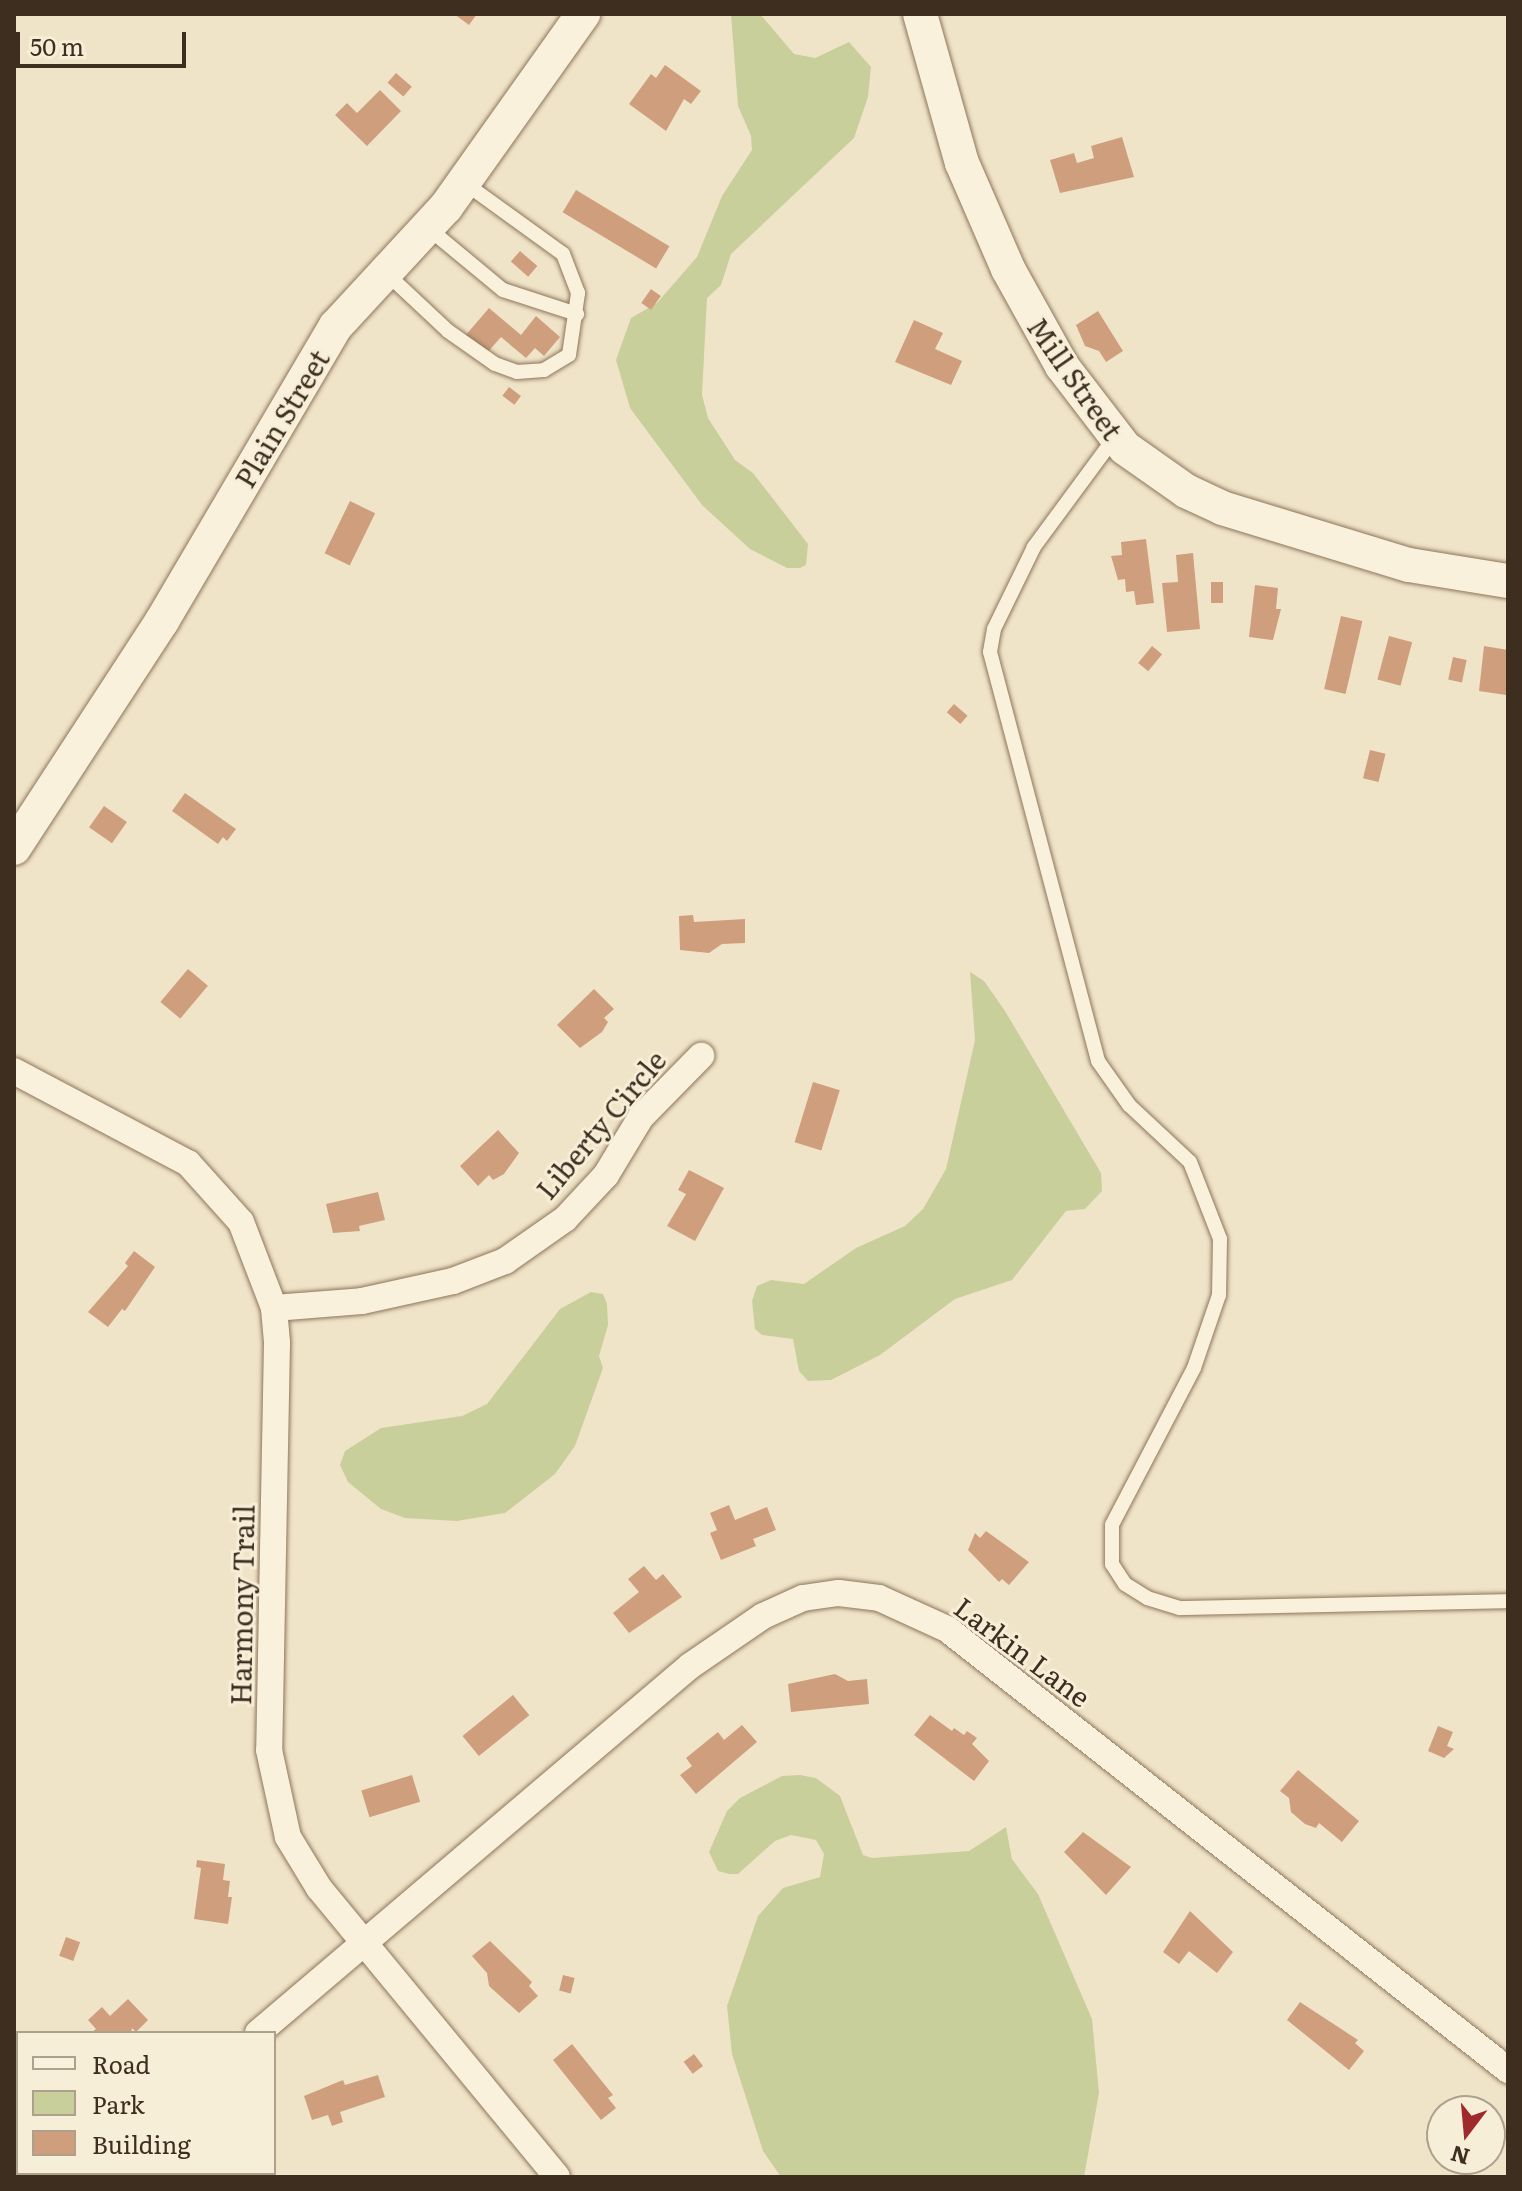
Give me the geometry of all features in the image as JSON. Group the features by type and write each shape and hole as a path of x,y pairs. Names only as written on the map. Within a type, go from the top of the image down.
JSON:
{"street":[{"name":"Plain Street","path":"14,848 162,621 336,326 465,182 583,14"},
{"name":"Mill Street","path":"920,14 962,163 990,230 1039,329 1115,437 1186,491 1222,508 1409,565 1508,581"},
{"name":"Liberty Circle","path":"274,1308 362,1301 453,1281 505,1261 565,1219 606,1175 641,1117 701,1056"},
{"name":"Harmony Trail","path":"14,1071 188,1163 241,1222 274,1308 278,1401 269,1750 288,1837 319,1888 557,2177"},
{"name":"Larkin Lane","path":"260,2031 690,1666 763,1616 803,1598 839,1593 879,1598 947,1629 1508,2070"}],"lane":[{"path":"385,272 476,354 517,372 560,364 569,355 578,293 563,254 465,182"},
{"path":"427,228 503,290 577,314"},
{"path":"1115,437 1034,547 994,629 990,652 1098,1061 1129,1105 1190,1162 1220,1239 1219,1295 1194,1368 1112,1525 1112,1564 1125,1584 1147,1598 1180,1608 1508,1601"}],"green space":[{"path":"731,14 760,14 794,54 815,58 849,42 871,67 868,97 854,138 731,254 721,285 707,298 702,395 708,418 735,460 753,473 808,544 806,565 800,568 787,568 750,549 702,505 630,408 616,360 631,318 657,303 697,257 722,196 752,150 751,136 738,106"},
{"path":"970,972 984,981 1005,1011 1101,1173 1102,1191 1085,1209 1066,1211 1012,1280 955,1299 880,1355 831,1380 808,1381 799,1371 793,1339 762,1335 755,1329 752,1301 757,1286 771,1280 804,1284 856,1248 905,1226 923,1209 946,1169 975,1040"},
{"path":"591,1292 603,1294 607,1304 608,1325 599,1356 603,1368 575,1446 555,1474 505,1513 457,1521 405,1518 381,1509 348,1482 340,1465 345,1451 381,1428 462,1416 487,1404 560,1309"},
{"path":"782,1776 816,1778 840,1796 863,1855 872,1858 969,1851 1006,1827 1012,1859 1038,1894 1092,2019 1099,2093 1084,2177 781,2177 763,2151 732,2054 727,2006 758,1916 783,1888 820,1877 824,1854 816,1840 791,1835 775,1841 738,1874 729,1874 718,1871 709,1852 727,1811 740,1798"}],"building":[{"path":"454,14 477,14 469,25"},
{"path":"665,65 701,91 691,104 684,99 666,131 629,104 651,74 656,78"},
{"path":"396,73 412,87 403,97 387,83"},
{"path":"380,90 401,111 367,146 335,115 347,103 357,113"},
{"path":"1122,137 1134,177 1060,193 1050,160 1074,153 1077,163 1094,158 1091,146"},
{"path":"576,190 669,246 656,268 563,212"},
{"path":"520,251 537,266 528,277 511,262"},
{"path":"651,289 661,296 651,310 641,303"},
{"path":"489,308 521,335 536,316 560,337 544,356 535,348 526,358 501,337 486,354 465,336"},
{"path":"1098,311 1123,351 1106,362 1099,351 1085,346 1076,325"},
{"path":"914,320 943,333 935,349 962,361 951,385 895,362"},
{"path":"509,387 521,396 514,405 502,396"},
{"path":"350,501 375,513 350,565 325,553"},
{"path":"1146,539 1154,603 1136,605 1134,591 1126,592 1125,579 1118,580 1111,556 1122,555 1121,542"},
{"path":"1193,553 1200,629 1167,632 1162,583 1178,582 1176,555"},
{"path":"1211,582 1223,582 1223,603 1211,603"},
{"path":"1255,585 1278,588 1276,609 1281,609 1273,640 1249,637"},
{"path":"1341,616 1362,621 1346,694 1324,689"},
{"path":"1389,636 1412,642 1401,686 1377,679"},
{"path":"1152,646 1162,654 1148,671 1138,663"},
{"path":"1484,646 1508,650 1506,695 1479,691"},
{"path":"1453,657 1467,660 1462,682 1448,679"},
{"path":"954,704 968,716 960,724 947,712"},
{"path":"1370,750 1386,754 1379,782 1363,778"},
{"path":"185,793 236,829 227,841 223,837 218,844 172,811"},
{"path":"104,806 127,822 112,843 89,827"},
{"path":"693,915 694,922 745,919 745,943 722,944 709,953 680,950 679,916"},
{"path":"188,969 208,986 180,1019 160,1002"},
{"path":"594,989 614,1009 604,1018 608,1022 602,1032 580,1048 557,1025"},
{"path":"813,1082 840,1090 821,1150 795,1142"},
{"path":"498,1130 519,1153 504,1174 493,1180 489,1175 478,1186 460,1166"},
{"path":"689,1170 724,1188 695,1241 667,1226 686,1194 678,1190"},
{"path":"378,1192 385,1220 359,1226 360,1231 333,1233 326,1204"},
{"path":"134,1251 155,1267 125,1311 122,1309 108,1327 88,1312 128,1266 125,1263"},
{"path":"729,1505 735,1520 767,1507 776,1530 753,1539 756,1546 721,1560 710,1533 717,1530 710,1513"},
{"path":"986,1531 1029,1562 1009,1585 1002,1579 999,1582 968,1550 975,1533 980,1538"},
{"path":"644,1566 656,1580 663,1574 682,1597 629,1633 613,1613 639,1592 628,1579"},
{"path":"835,1674 848,1681 867,1679 869,1704 791,1712 788,1684"},
{"path":"513,1695 529,1715 479,1756 462,1736"},
{"path":"930,1715 952,1731 954,1728 964,1735 967,1731 977,1738 972,1744 989,1761 974,1781 914,1735"},
{"path":"742,1725 757,1742 696,1794 680,1775 692,1766 686,1758 718,1732 724,1740"},
{"path":"1438,1726 1453,1732 1447,1746 1454,1749 1444,1758 1428,1751"},
{"path":"1298,1770 1359,1821 1342,1842 1319,1823 1316,1828 1305,1824 1291,1812 1289,1798 1280,1791"},
{"path":"412,1775 420,1802 370,1817 361,1790"},
{"path":"1083,1832 1131,1867 1106,1895 1064,1852"},
{"path":"197,1860 225,1864 223,1880 230,1881 228,1897 232,1897 228,1924 194,1919 201,1868 196,1867"},
{"path":"1190,1911 1233,1952 1217,1973 1189,1951 1179,1964 1163,1952"},
{"path":"66,1937 80,1942 73,1961 59,1956"},
{"path":"490,1941 532,1982 529,1986 538,1996 519,2013 489,1986 487,1973 472,1956"},
{"path":"563,1975 575,1978 571,1993 559,1991"},
{"path":"128,1999 148,2020 137,2031 132,2028 131,2031 94,2031 96,2029 88,2020 102,2007 110,2016"},
{"path":"1300,2002 1358,2040 1355,2043 1364,2051 1349,2070 1287,2020"},
{"path":"572,2044 613,2095 608,2098 616,2108 601,2120 553,2060"},
{"path":"694,2054 703,2066 693,2074 684,2062"},
{"path":"378,2075 385,2097 340,2112 343,2122 332,2126 328,2115 312,2120 304,2096 343,2080 345,2085"},
{"path":"16,2094 16,2162 14,2098"}]}
